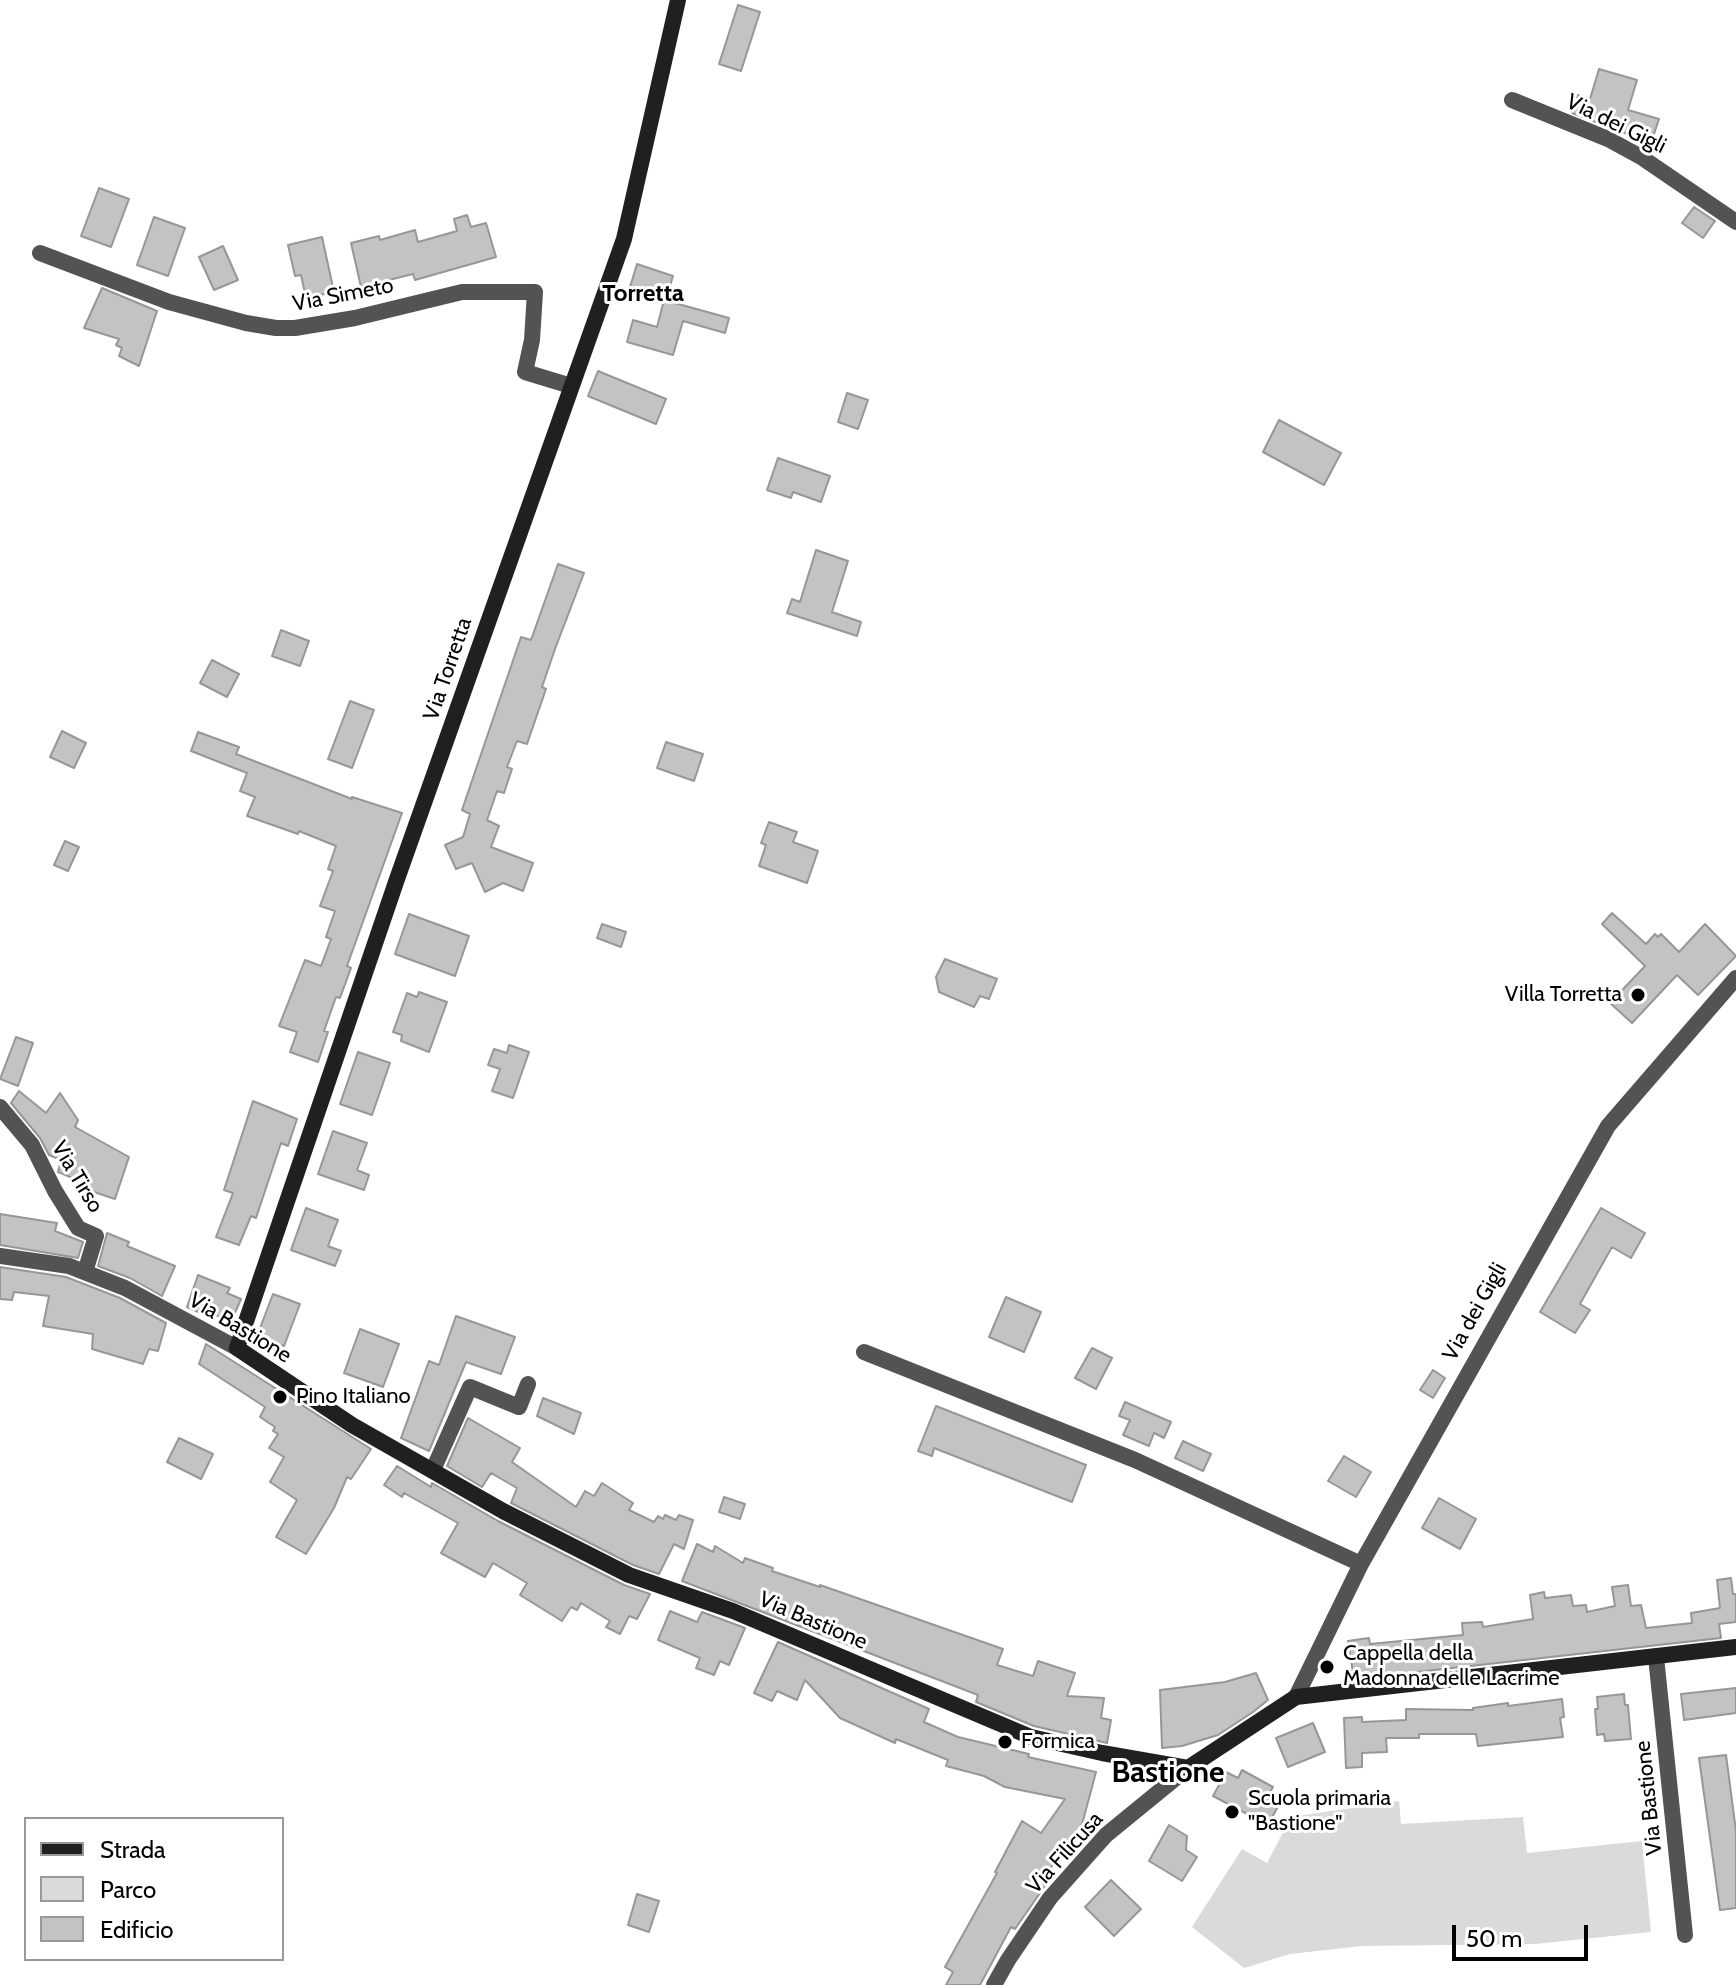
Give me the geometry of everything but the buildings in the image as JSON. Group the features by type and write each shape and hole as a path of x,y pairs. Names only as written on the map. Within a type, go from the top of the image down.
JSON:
{"street":[{"name":"Via Torretta","path":"237,1348 402,864 624,239 678,0"},
{"name":"Via dei Gigli","path":"1512,100 1608,139 1641,157 1736,222"},
{"name":"Via Simeto","path":"40,253 169,302 276,328 355,318 462,292 535,292 532,340 525,372 571,386"},
{"name":"Via dei Gigli","path":"1296,1697 1361,1564 1608,1126 1736,978"},
{"name":"Via Tirso","path":"0,1107 32,1145 78,1228 96,1236 85,1272"},
{"name":"Via Bastione","path":"0,1256 69,1266 125,1288 237,1348 352,1425 503,1511 629,1575 733,1611 1031,1737 1188,1768"},
{"path":"864,1352 1135,1460 1361,1564"},
{"path":"433,1470 470,1387 519,1407 528,1384"},
{"path":"1188,1768 1296,1697 1736,1647"},
{"name":"Via Bastione","path":"1656,1657 1685,1935"},
{"name":"Via Filicusa","path":"994,1985 1050,1898 1106,1835 1188,1768"}],"green space":[{"path":"1399,1801 1401,1824 1523,1817 1527,1853 1642,1841 1651,1932 1535,1944 1362,1946 1290,1954 1244,1968 1192,1927 1242,1849 1267,1863 1291,1817"}],"place":[{"name":"Villa Torretta","path":"1638,995"},
{"name":"Pino Italiano","path":"280,1397"},
{"name":"Cappella della Madonna delle Lacrime","path":"1327,1667"},
{"name":"Formica","path":"1005,1742"},
{"name":"Scuola primaria \"Bastione\"","path":"1232,1812"}],"district":[{"name":"Torretta","path":"643,294"},
{"name":"Bastione","path":"1168,1773"}]}
